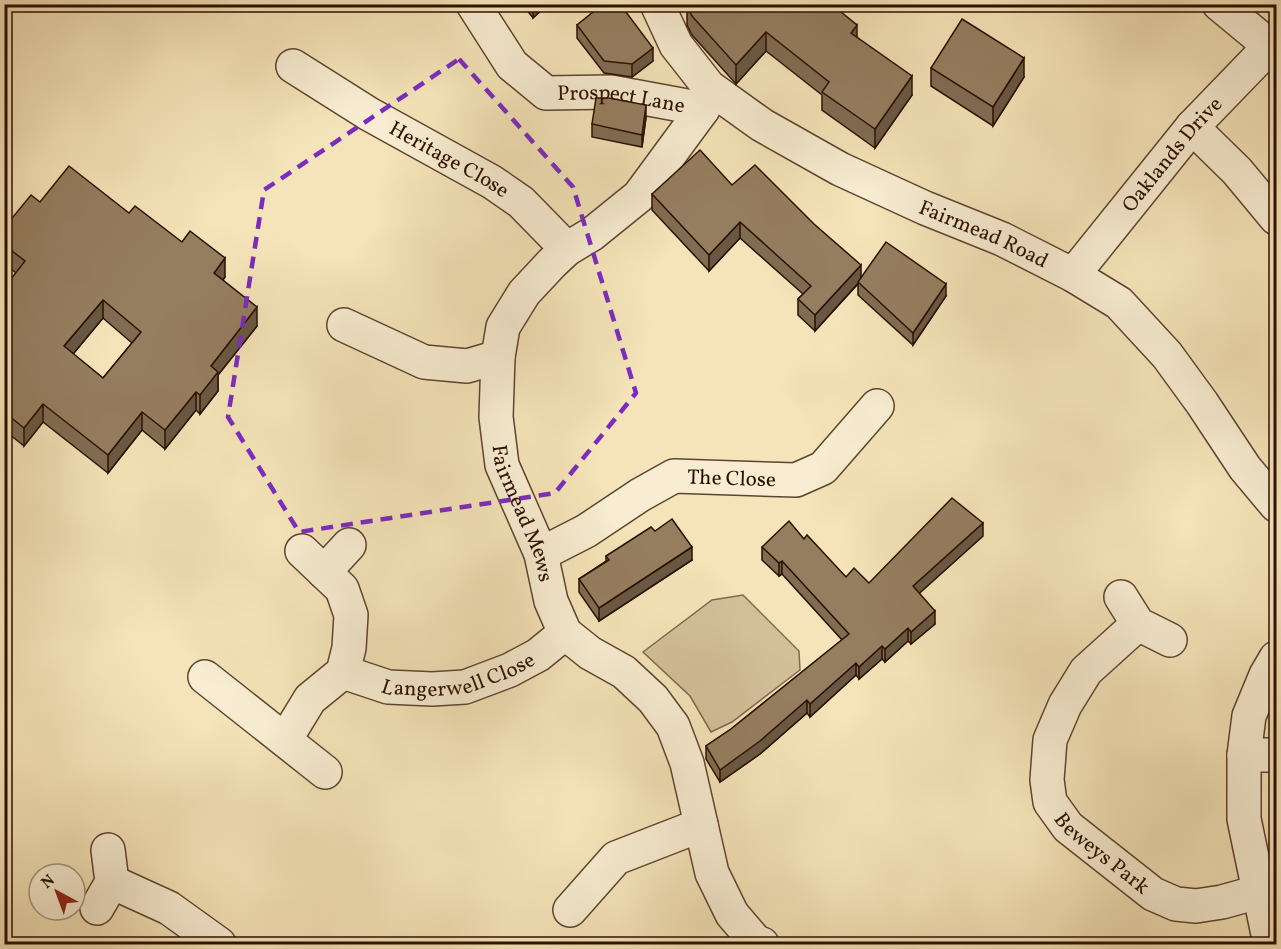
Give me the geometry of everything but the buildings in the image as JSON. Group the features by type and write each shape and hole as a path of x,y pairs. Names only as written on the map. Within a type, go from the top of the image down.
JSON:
{"street":[{"name":"Prospect Lane","path":"473,4 512,65 546,93 611,92 706,98"},
{"name":"Fairmead Road","path":"657,4 676,45 706,98 762,125 840,169 1002,239 1072,275 1119,303 1167,355 1245,468 1276,505"},
{"path":"1219,4 1274,43"},
{"name":"Oaklands Drive","path":"1072,275 1192,127 1274,43"},
{"name":"Heritage Close","path":"306,84 369,114 492,182 521,202 567,249"},
{"name":"Fairmead Mews","path":"564,633 551,601 541,554 502,465 496,417 498,357 503,327 524,293 552,263 567,249 592,234 639,196 706,98"},
{"path":"1192,127 1236,171 1276,218"},
{"path":"344,325 424,362 467,366 498,357"},
{"name":"The Close","path":"541,554 586,531 640,495 674,476 796,480 823,468 877,406"},
{"path":"285,740 310,699 343,672 349,648 351,615 342,590 313,562 349,545"},
{"name":"Beweys Park","path":"1170,640 1130,610 1086,671 1065,705 1050,740 1047,780 1050,802 1068,827 1090,845 1153,894 1176,904 1196,906 1258,892"},
{"path":"564,633 624,672 653,699 673,726 687,763 712,873 732,914 757,944"},
{"name":"Langerwell Close","path":"343,672 388,687 432,689 465,687 510,670 538,656 564,633"},
{"path":"1270,945 1245,819 1244,755 1249,716 1266,675 1276,658"},
{"path":"206,677 325,772"},
{"path":"1244,755 1276,756"},
{"path":"570,910 616,858 701,825"},
{"path":"108,850 105,895 169,908 219,945"}],"highlighted area":[{"path":"459,59 573,187 636,393 555,493 299,532 228,417 264,190"}],"shaded area":[{"path":"743,595 799,651 800,670 732,722 711,732 690,696 643,652 712,600"}]}
